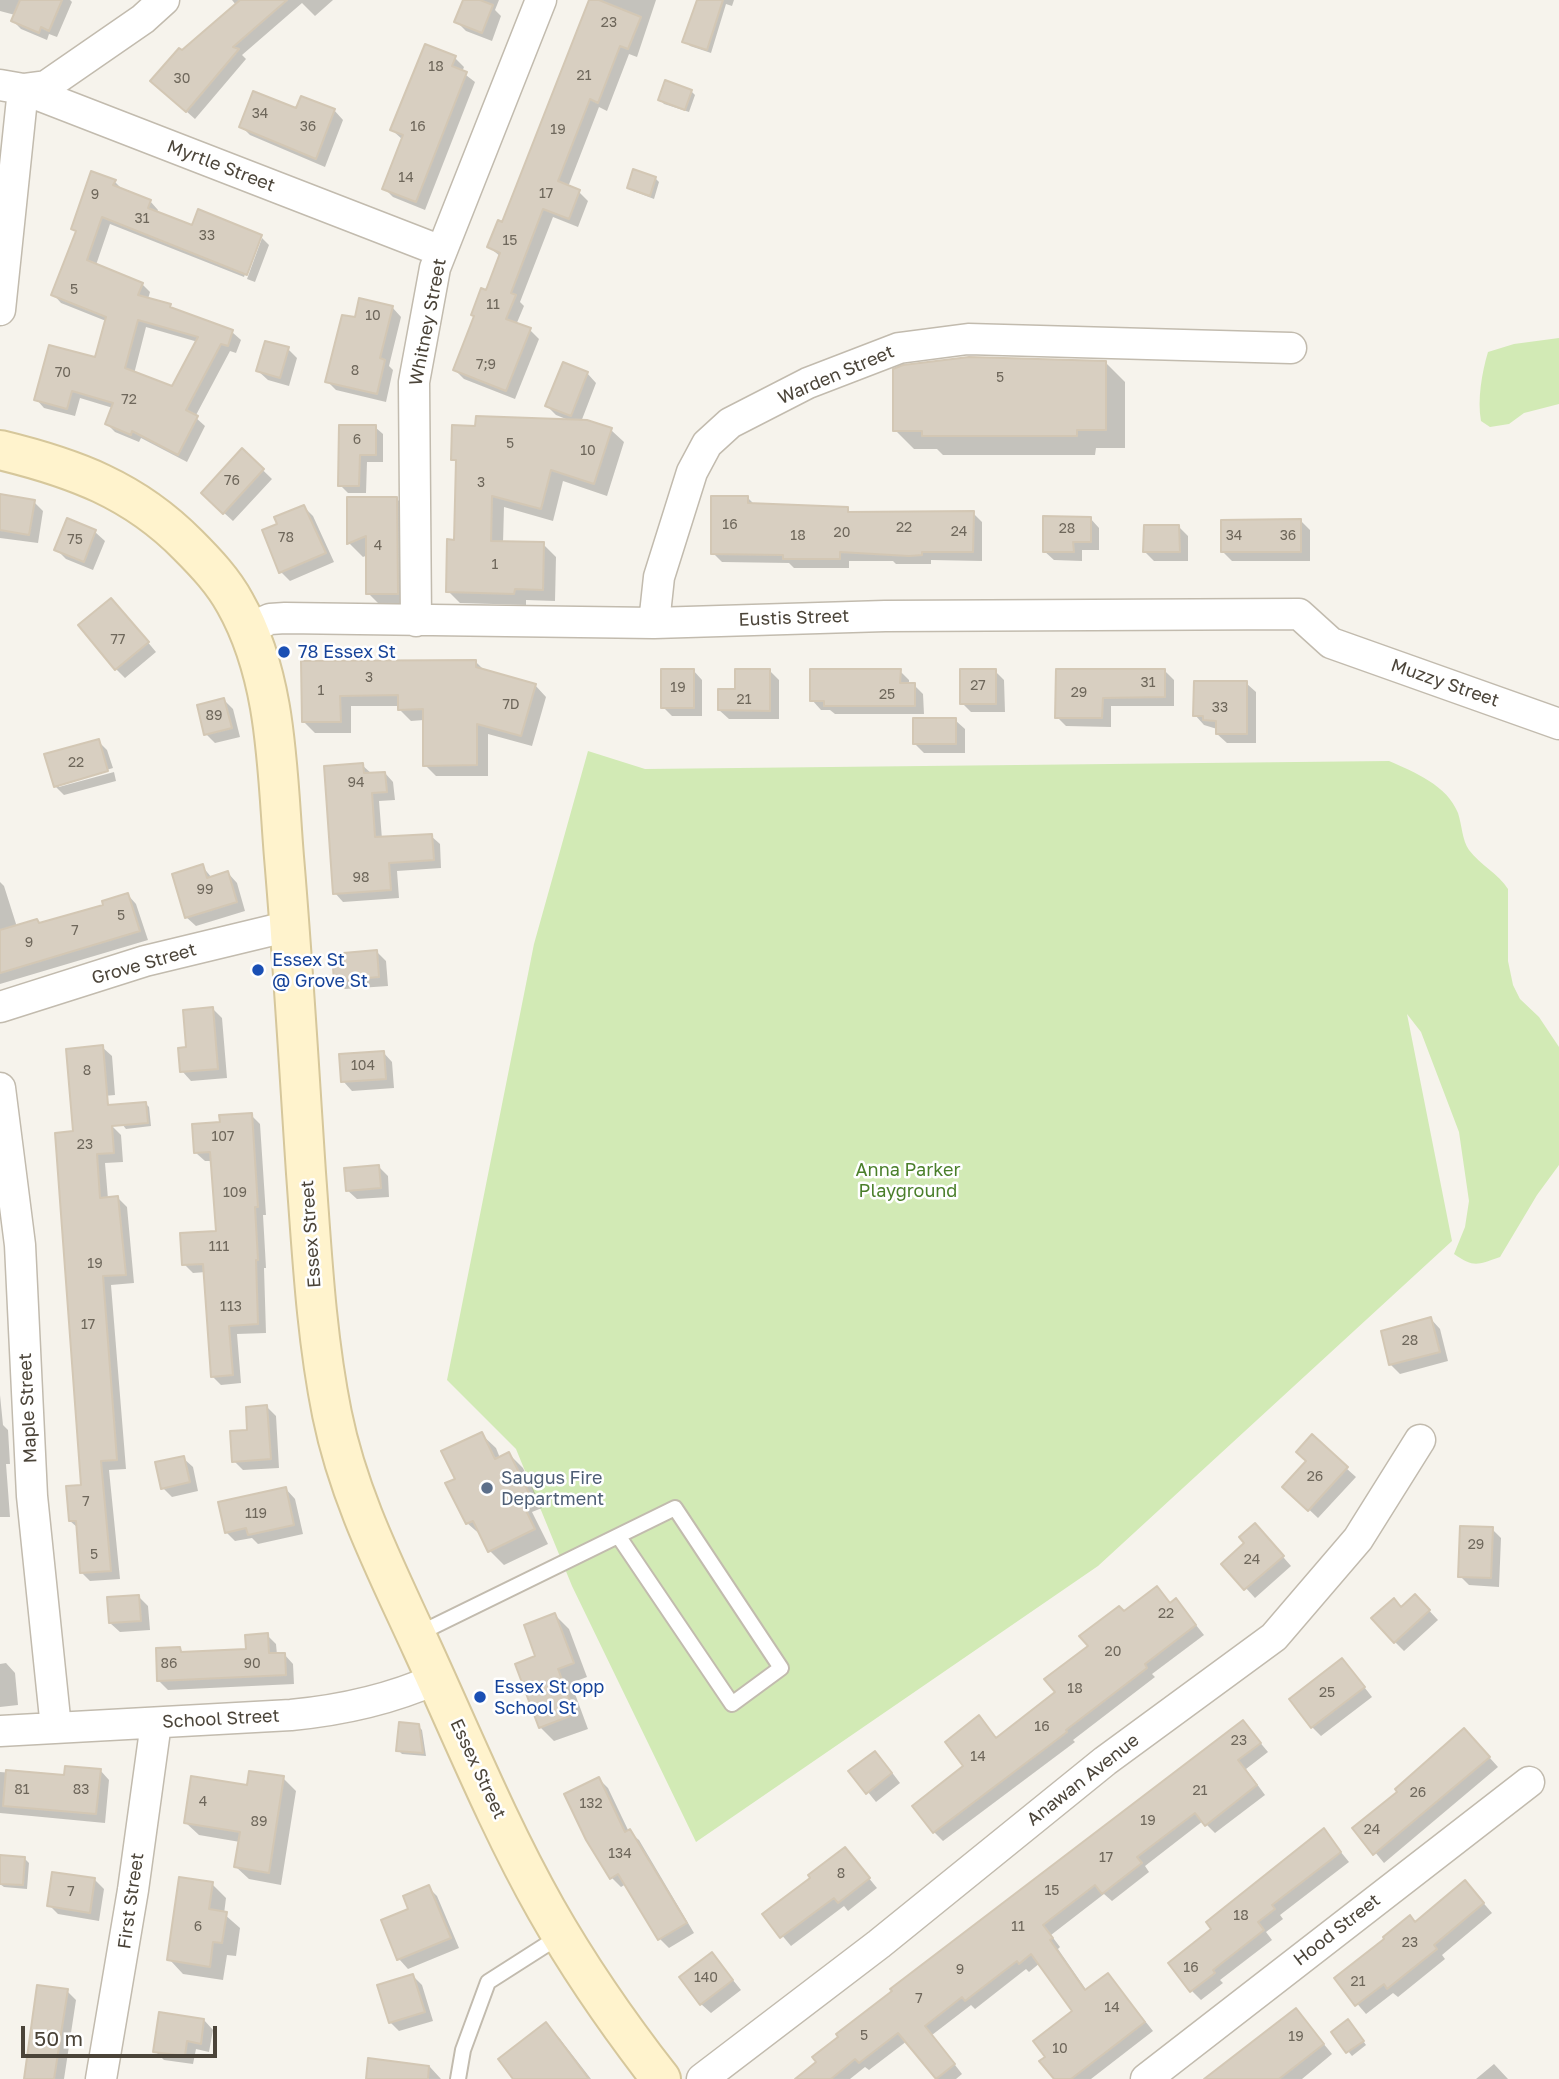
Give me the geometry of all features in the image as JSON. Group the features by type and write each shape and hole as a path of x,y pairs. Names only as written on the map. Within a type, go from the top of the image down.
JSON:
{"main road":[{"name":"Essex Street","path":"0,450 93,478 149,511 173,530 217,575 234,600 248,629 260,661 269,698 290,926 311,1238 318,1317 332,1416 360,1512 527,1874 561,1935 600,1996 661,2079"}],"street":[{"name":"Whitney Street","path":"416,621 414,383 435,268 541,0"},
{"path":"0,310 11,87 46,86 145,6"},
{"name":"Myrtle Street","path":"11,87 441,251"},
{"name":"Warden Street","path":"654,623 659,577 692,472 707,444 730,423 808,383 899,348 968,339 1291,348"},
{"name":"Eustis Street","path":"248,629 270,619 285,618 654,623 885,615 1299,614 1331,643"},
{"name":"Muzzy Street","path":"1331,643 1559,724"},
{"name":"Grove Street","path":"0,1007 145,961 290,926"},
{"name":"Maple Street","path":"0,1088 20,1245 33,1496 56,1728"},
{"name":"Anawan Avenue","path":"702,2079 879,1944 1105,1761 1274,1637 1358,1539 1420,1440"},
{"name":"School Street","path":"0,1731 291,1715 349,1709 388,1699 436,1679"},
{"name":"First Street","path":"102,2079 133,1890 156,1723"},
{"name":"Hood Street","path":"1146,2079 1529,1782"}],"lane":[{"path":"416,1635 675,1508 781,1668 732,1704 619,1537"},
{"path":"458,2079 463,2050 488,1982 561,1935"}],"green space":[{"path":"1559,338 1559,404 1524,413 1509,424 1490,427 1481,421 1481,386 1488,352 1514,344"},
{"name":"Anna Parker Playground","path":"588,751 645,769 1389,761 1429,781 1446,795 1458,813 1469,850 1508,889 1508,961 1513,985 1520,999 1539,1017 1559,1047 1559,1165 1537,1195 1500,1257 1471,1263 1454,1254 1465,1227 1469,1201 1459,1132 1421,1032 1407,1014 1452,1241 1098,1566 696,1842 572,1586 516,1449 447,1380 534,944"}],"building":[{"path":"20,0 62,0 49,31 41,27 39,33 11,21"},
{"path":"240,0 287,0 233,47 239,49 186,112 150,81 179,48 182,50"},
{"path":"463,0 480,0 493,5 482,33 454,22"},
{"path":"589,0 599,0 641,17 628,49 620,46 598,103 590,99 558,181 580,190 569,219 543,209 511,293 516,295 506,319 531,328 506,391 453,370 474,316 471,315 481,288 486,290 500,253 487,247 498,220 502,222"},
{"path":"697,0 723,0 707,50 682,42"},
{"path":"425,44 456,56 452,66 467,72 416,202 382,189 403,135 390,130"},
{"path":"665,80 692,90 685,110 658,100"},
{"path":"253,91 296,108 301,96 335,109 316,159 239,127"},
{"path":"633,169 656,177 650,196 627,188"},
{"path":"91,171 116,180 113,185 151,200 148,208 192,225 198,209 262,235 247,275 102,217 87,260 143,283 138,295 171,304 170,307 233,330 228,346 221,344 186,410 198,416 178,455 132,431 131,435 105,424 113,403 72,391 67,409 34,400 49,345 95,357 106,317 51,295 76,231 71,229","holes":["138,320 198,337 172,386 125,368"]},
{"path":"359,298 393,306 380,358 385,360 377,394 325,382 342,315 355,317"},
{"path":"265,341 289,347 280,378 256,371"},
{"path":"969,357 1106,361 1106,430 1077,430 1077,436 922,436 922,431 893,431 893,369 903,365"},
{"path":"563,362 588,372 571,416 545,406"},
{"path":"476,416 587,420 612,428 594,484 551,470 541,509 492,496 491,541 544,542 543,590 515,589 514,594 446,592 447,539 454,540 456,460 451,460 452,425 475,426"},
{"path":"339,425 376,425 376,455 360,455 359,486 338,486"},
{"path":"242,448 264,469 223,514 201,493"},
{"path":"0,494 35,500 29,535 0,530"},
{"path":"711,496 748,496 748,503 848,507 848,512 974,511 973,552 922,552 922,555 909,556 840,552 840,559 783,559 783,555 711,554"},
{"path":"347,497 397,497 398,594 366,594 366,536 347,544"},
{"path":"304,505 326,553 279,573 262,530 277,524 274,517"},
{"path":"1043,516 1091,517 1091,542 1073,542 1074,552 1043,552"},
{"path":"67,518 96,530 84,562 54,550"},
{"path":"1301,519 1301,552 1221,552 1221,520"},
{"path":"1144,525 1179,525 1180,552 1143,552"},
{"path":"111,598 149,642 115,670 78,625"},
{"path":"476,660 476,667 536,684 521,736 477,724 477,765 423,766 423,709 398,710 398,695 340,696 341,722 302,722 301,661"},
{"path":"661,669 694,669 694,708 661,708"},
{"path":"735,669 770,669 770,711 718,710 718,689 735,689"},
{"path":"810,669 901,669 900,683 915,683 915,706 824,706 824,701 810,701"},
{"path":"960,669 996,669 996,704 960,704"},
{"path":"1056,669 1165,669 1165,697 1103,698 1102,718 1055,718"},
{"path":"1194,681 1247,681 1247,734 1216,734 1216,721 1203,720 1203,716 1193,716"},
{"path":"224,698 232,728 204,735 197,705"},
{"path":"913,718 956,718 956,744 913,744"},
{"path":"99,739 108,771 54,787 44,754"},
{"path":"363,763 364,773 385,772 387,792 372,793 375,837 432,834 434,860 389,863 391,890 333,894 324,766"},
{"path":"203,864 207,878 228,871 237,902 185,918 172,874"},
{"path":"128,893 140,931 0,973 0,930 37,919 39,923 103,905 102,901"},
{"path":"377,950 379,977 334,981 332,954"},
{"path":"213,1007 218,1069 180,1072 178,1048 186,1047 183,1010"},
{"path":"103,1045 108,1105 146,1102 148,1123 112,1126 114,1153 97,1154 100,1198 118,1196 126,1275 103,1276 117,1460 101,1461 111,1571 80,1573 76,1521 69,1521 66,1486 81,1485 55,1133 73,1131 66,1049"},
{"path":"384,1051 386,1079 341,1082 339,1054"},
{"path":"252,1113 258,1207 255,1207 258,1324 229,1326 233,1375 211,1377 203,1264 182,1265 180,1233 216,1231 210,1152 194,1153 192,1124 220,1122 219,1115"},
{"path":"379,1165 381,1188 346,1191 344,1168"},
{"path":"1431,1317 1440,1352 1389,1365 1381,1331"},
{"path":"267,1405 271,1459 232,1462 230,1431 247,1430 246,1407"},
{"name":"Saugus Fire Department","path":"482,1432 495,1459 509,1452 529,1493 520,1498 535,1529 488,1552 473,1521 466,1524 445,1483 455,1479 441,1451"},
{"path":"1312,1434 1348,1467 1308,1511 1282,1487 1306,1461 1296,1452"},
{"path":"184,1456 190,1482 161,1489 155,1462"},
{"path":"286,1487 294,1525 248,1535 246,1528 225,1533 218,1502"},
{"path":"1255,1523 1284,1556 1244,1590 1221,1564 1244,1543 1239,1537"},
{"path":"1460,1526 1493,1527 1491,1578 1458,1577"},
{"path":"1157,1586 1170,1603 1176,1598 1196,1625 1145,1664 1147,1668 1066,1730 1067,1732 933,1833 912,1806 963,1766 945,1742 979,1715 996,1738 1055,1692 1044,1679 1088,1646 1079,1636 1119,1606 1124,1611"},
{"path":"1415,1594 1430,1610 1394,1643 1371,1618 1394,1598 1401,1607"},
{"path":"139,1595 141,1621 109,1623 107,1597"},
{"path":"555,1613 574,1663 558,1669 575,1714 539,1728 515,1664 535,1656 524,1625"},
{"path":"268,1633 269,1653 285,1653 286,1675 157,1681 156,1648 180,1647 181,1652 246,1649 245,1635"},
{"path":"1342,1658 1365,1687 1311,1728 1289,1699"},
{"path":"1243,1720 1261,1743 1238,1760 1257,1785 1205,1826 1195,1813 1137,1857 1142,1863 1102,1894 1095,1885 1043,1925 1053,1938 1050,1940 1085,1990 1108,1973 1145,2022 1071,2079 1054,2079 1039,2061 1045,2057 1033,2041 1072,2011 1031,1954 1019,1964 1017,1961 965,2001 962,1997 925,2026 955,2064 936,2079 898,2033 859,2063 855,2059 831,2079 795,2079 816,2062 812,2057 838,2037 836,2034 892,1991 890,1989"},
{"path":"399,1722 419,1724 423,1753 396,1751"},
{"path":"1464,1728 1490,1757 1373,1855 1352,1828 1397,1792 1395,1789"},
{"path":"875,1751 892,1773 866,1794 848,1771"},
{"path":"65,1766 101,1769 96,1814 3,1806 6,1770 64,1775"},
{"path":"249,1771 284,1776 269,1873 234,1867 240,1832 184,1823 191,1776 247,1785"},
{"path":"599,1777 625,1832 630,1829 687,1923 658,1940 618,1874 610,1879 586,1840 564,1794"},
{"path":"1324,1828 1341,1852 1272,1905 1275,1909 1258,1922 1264,1930 1190,1992 1168,1963 1211,1929 1206,1922"},
{"path":"845,1847 870,1878 838,1903 834,1898 780,1938 762,1914 810,1878 808,1875"},
{"path":"0,1855 25,1857 23,1885 0,1884"},
{"path":"52,1872 95,1878 90,1913 47,1906"},
{"path":"179,1877 213,1882 209,1909 227,1912 222,1943 213,1942 210,1967 167,1960"},
{"path":"1465,1880 1484,1903 1434,1945 1437,1949 1387,1989 1384,1984 1355,2006 1334,1978 1410,1915 1415,1922"},
{"path":"429,1885 451,1938 397,1960 381,1920 408,1909 403,1896"},
{"path":"712,1952 733,1980 700,2005 679,1977"},
{"path":"413,1974 425,2012 389,2023 377,1985"},
{"path":"37,1985 68,1989 54,2079 24,2079"},
{"path":"1296,2008 1324,2044 1279,2079 1204,2079"},
{"path":"159,2012 204,2019 201,2044 187,2041 185,2056 153,2052"},
{"path":"1348,2019 1364,2041 1346,2053 1331,2032"},
{"path":"546,2022 589,2079 513,2079 498,2059"},
{"path":"368,2058 429,2066 428,2079 366,2079"}],"place":[{"name":"78 Essex St","path":"284,652"},
{"name":"Essex St @ Grove St","path":"258,970"},
{"name":"Saugus Fire Department","path":"487,1488"},
{"name":"Essex St opp School St","path":"480,1697"}]}
